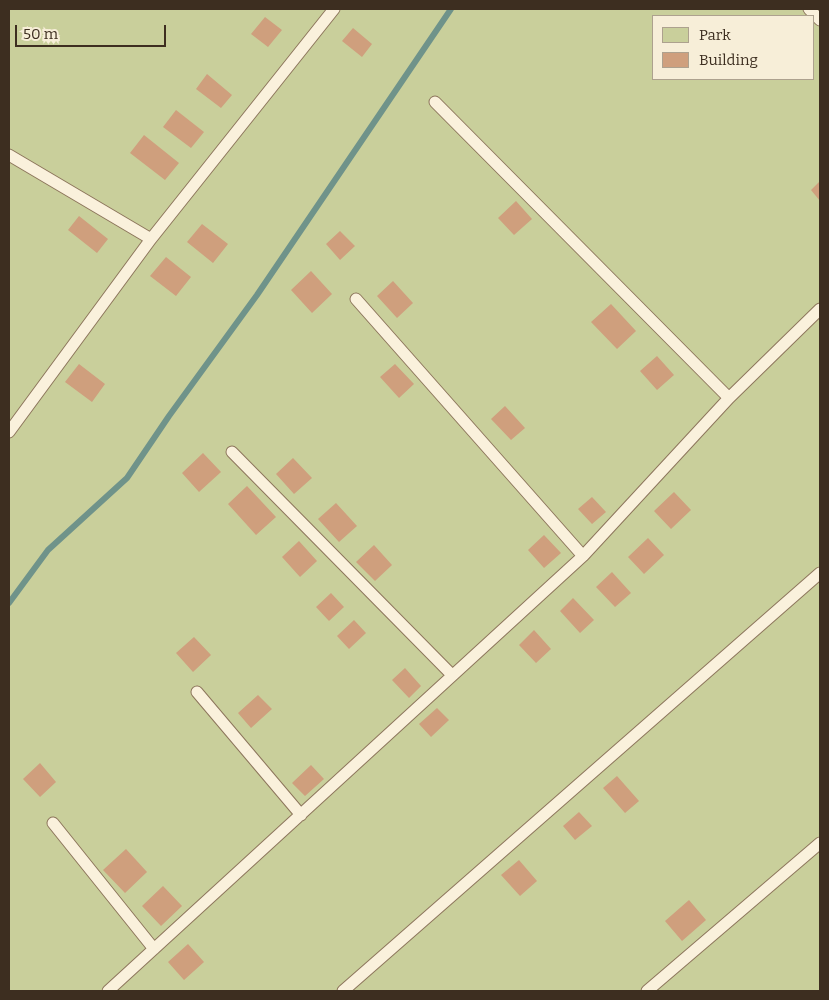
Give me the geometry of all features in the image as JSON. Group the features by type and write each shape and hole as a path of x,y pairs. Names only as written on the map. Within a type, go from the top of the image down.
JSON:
{"lane":[{"path":"9,432 151,239 334,9"},
{"path":"809,9 820,20"},
{"path":"435,102 729,398"},
{"path":"9,155 151,239"},
{"path":"356,299 582,556"},
{"path":"108,991 582,556 729,398 820,309"},
{"path":"232,452 452,676"},
{"path":"343,991 820,573"},
{"path":"197,692 301,815"},
{"path":"53,823 154,949"},
{"path":"647,991 820,843"}],"green space":[{"path":"9,9 820,9 820,991 9,991"}],"building":[{"path":"265,17 282,30 268,47 251,34"},
{"path":"353,28 372,44 362,57 342,41"},
{"path":"207,74 232,95 221,108 196,89"},
{"path":"176,110 204,132 191,148 163,127"},
{"path":"144,135 179,163 165,180 130,153"},
{"path":"820,181 820,201 811,190"},
{"path":"516,201 532,219 514,235 498,218"},
{"path":"79,216 108,239 97,253 68,230"},
{"path":"202,224 228,244 213,263 187,242"},
{"path":"340,231 355,246 340,260 326,244"},
{"path":"166,257 191,277 176,296 150,276"},
{"path":"311,271 332,294 312,313 291,290"},
{"path":"393,281 413,303 397,318 377,296"},
{"path":"611,304 636,331 617,349 591,322"},
{"path":"657,356 674,375 657,390 640,371"},
{"path":"79,364 105,384 92,402 65,382"},
{"path":"395,364 414,384 399,398 380,377"},
{"path":"505,406 525,428 511,440 491,419"},
{"path":"203,453 221,472 199,492 182,473"},
{"path":"293,458 312,478 294,494 276,474"},
{"path":"247,486 276,517 256,535 228,504"},
{"path":"674,492 691,510 671,529 654,511"},
{"path":"592,497 606,512 592,524 578,509"},
{"path":"336,503 357,526 339,542 318,519"},
{"path":"544,535 561,553 544,568 528,550"},
{"path":"648,538 664,555 644,574 628,557"},
{"path":"299,541 317,561 300,577 282,557"},
{"path":"374,545 392,565 375,581 356,562"},
{"path":"612,572 631,593 615,607 596,587"},
{"path":"331,593 344,607 329,621 316,607"},
{"path":"573,598 594,620 580,633 560,611"},
{"path":"354,620 366,633 349,649 337,636"},
{"path":"534,630 551,649 536,663 519,645"},
{"path":"194,637 211,655 193,672 176,653"},
{"path":"405,668 421,686 409,698 392,680"},
{"path":"258,695 272,709 251,728 238,713"},
{"path":"437,708 449,720 431,737 419,724"},
{"path":"40,763 56,782 40,797 23,779"},
{"path":"311,765 324,779 305,796 292,783"},
{"path":"617,776 639,801 625,813 603,788"},
{"path":"579,812 592,826 575,840 563,826"},
{"path":"126,849 147,872 125,893 103,870"},
{"path":"519,860 537,881 520,896 501,875"},
{"path":"163,886 182,906 161,926 142,906"},
{"path":"689,900 706,920 682,941 665,921"},
{"path":"188,944 204,962 184,980 168,962"}],"waterway":[{"path":"9,603 48,550 127,478 169,416 257,295 451,9"}]}
